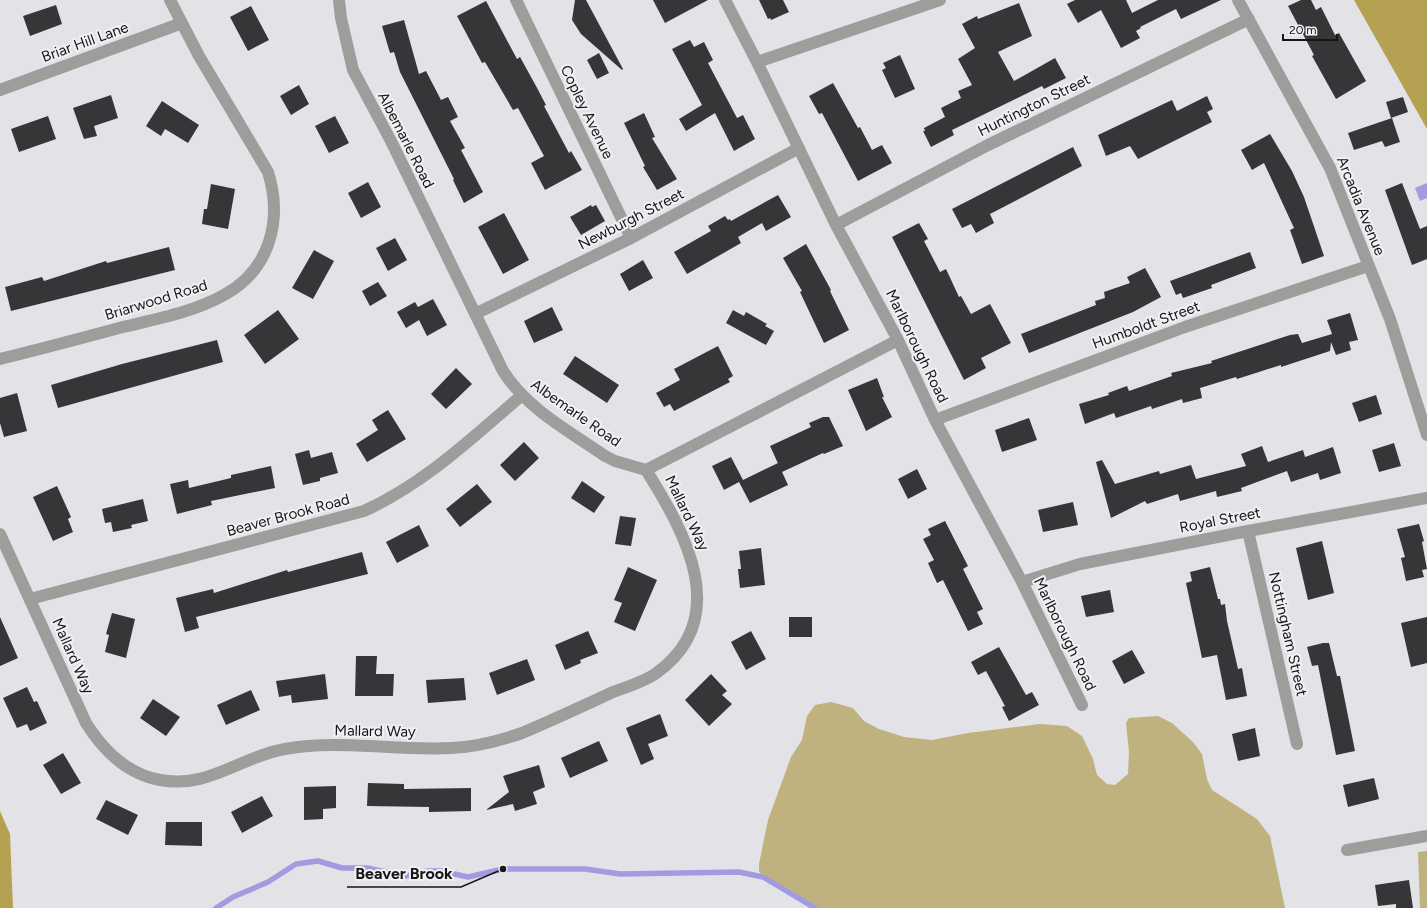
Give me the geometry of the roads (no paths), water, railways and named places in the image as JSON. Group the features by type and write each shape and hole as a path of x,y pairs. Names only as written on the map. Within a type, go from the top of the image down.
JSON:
{"street":[{"name":"Briarwood Road","path":"0,359 209,303 240,285 264,256 271,238 274,206 273,189 268,172 199,56 170,0"},
{"name":"Albemarle Road","path":"339,0 341,18 353,70 390,141 503,371 521,396 542,413 605,456 615,461 646,470"},
{"name":"Copley Avenue","path":"516,0 630,238"},
{"name":"Marlborough Road","path":"725,0 757,62 836,225 898,340 936,420 1022,582 1082,705"},
{"path":"757,62 940,0"},
{"name":"Arcadia Avenue","path":"1238,0 1330,168 1390,319 1427,435"},
{"name":"Huntington Street","path":"836,225 988,145 1249,19"},
{"name":"Briar Hill Lane","path":"0,90 182,23"},
{"name":"Newburgh Street","path":"475,314 630,238 799,148"},
{"name":"Humboldt Street","path":"936,420 1185,328 1368,266"},
{"path":"646,470 898,340"},
{"name":"Beaver Brook Road","path":"30,599 364,511 397,495 424,478 521,396"},
{"name":"Mallard Way","path":"0,534 86,723 98,741 110,755 126,766 159,780 194,782 211,777 267,752 305,745 451,748 503,739 522,733 653,675 665,666 684,643 692,627 698,596 697,580 693,562 665,498 646,470"},
{"name":"Royal Street","path":"1022,582 1080,564 1248,530 1427,498"},
{"name":"Nottingham Street","path":"1248,530 1297,744"},
{"path":"1347,850 1427,836"}],"waterway":[{"path":"216,908 233,897 268,882 296,864 318,861 342,868 367,868 405,876 428,871 441,871 468,877 503,869 585,869 620,874 739,872 763,877 815,908"}],"place":[{"name":"Beaver Brook","path":"503,869"}]}
